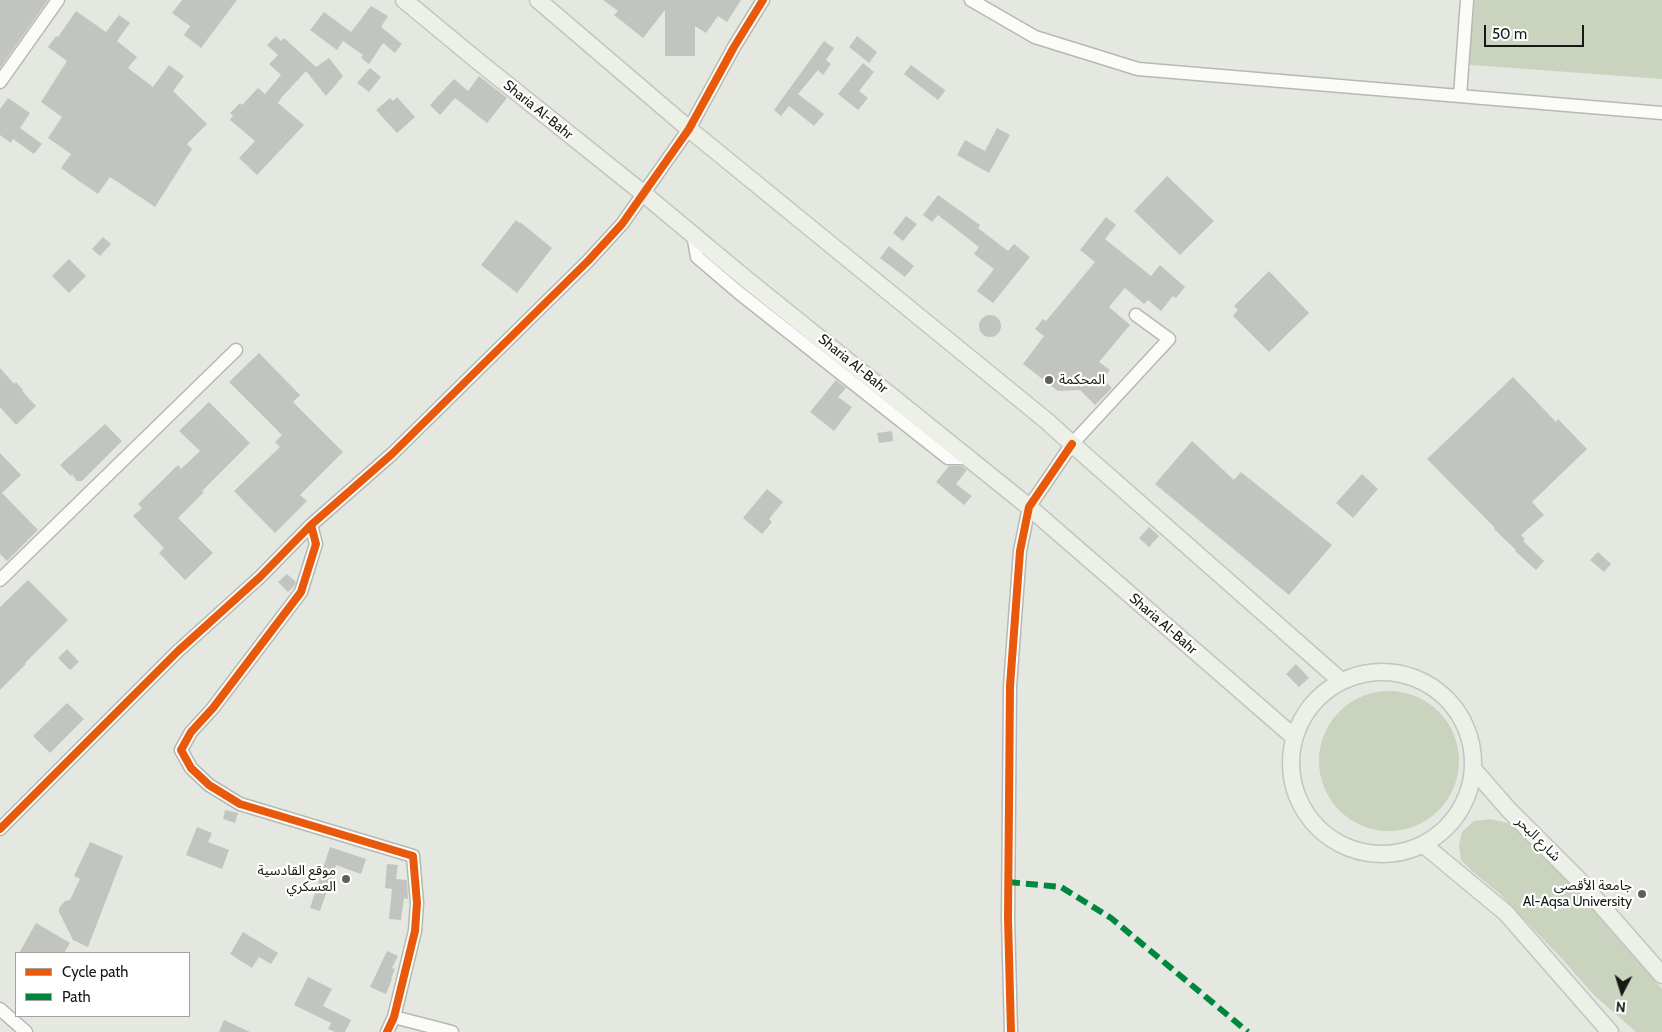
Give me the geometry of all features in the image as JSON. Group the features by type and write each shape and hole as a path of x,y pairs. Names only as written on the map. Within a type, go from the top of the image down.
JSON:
{"main road":[{"name":"Sharia Al-Bahr","path":"404,0 1029,507 1294,737"},
{"path":"538,0 689,129 1048,422 1341,681"},
{"path":"1368,672 1395,672 1422,680 1445,695 1462,717 1472,742 1474,770 1466,800 1449,826 1424,845 1394,854 1364,853 1336,842 1315,825 1296,797 1290,767 1294,737 1304,714 1320,695 1341,681 1368,672"},
{"name":"شارع البحر","path":"1474,770 1509,810 1578,879 1662,975"},
{"path":"1424,845 1506,913 1610,1032"}],"street":[{"path":"0,82 58,0"},
{"path":"0,829 178,651 260,577 311,526 392,454 588,261 622,224 689,129 734,47 764,0"},
{"path":"971,0 1035,37 1138,69 1662,112"},
{"path":"1460,96 1468,0"},
{"path":"1011,1032 1008,918 1010,686 1020,551 1029,507 1072,444 1169,340 1136,316"},
{"path":"0,580 236,350"},
{"path":"311,526 316,544 301,592 213,708 191,732 181,750 191,768 209,785 240,804 413,856 417,903 415,931 394,1017 387,1032"},
{"path":"0,1009 26,1032"},
{"path":"394,1017 452,1032"}],"green space":[{"path":"1463,0 1662,0 1662,79 1459,64"},
{"path":"1389,691 1403,692 1416,696 1428,702 1439,711 1448,722 1454,734 1458,747 1458,775 1454,788 1448,800 1439,811 1428,820 1416,826 1403,830 1389,831 1375,830 1362,826 1350,820 1339,811 1330,800 1324,788 1320,775 1319,761 1320,747 1324,734 1330,722 1339,711 1350,702 1362,696 1375,692"},
{"path":"1491,819 1511,824 1560,871 1607,923 1662,989 1662,1032 1636,1032 1594,995 1500,894 1461,860 1459,845 1462,832 1474,821"}],"building":[{"path":"0,0 48,0 0,68"},
{"path":"182,0 237,0 201,48 184,35 190,26 172,13"},
{"path":"603,0 741,0 727,22 718,16 706,33 695,26 695,56 665,56 665,10 643,38 614,15 618,11"},
{"path":"371,6 388,16 381,27 402,44 395,53 383,43 369,64 361,58 363,55 343,41 337,50 310,30 324,12 351,32"},
{"path":"76,11 106,32 119,15 130,23 117,41 137,57 128,68 153,87 169,65 184,76 173,91 207,124 187,144 192,149 155,207 110,177 98,194 61,168 71,154 48,138 62,117 41,102 67,61 48,47 56,36 58,37"},
{"path":"276,36 281,41 284,38 316,67 329,58 343,76 326,96 306,71 282,97 278,103 304,125 257,175 239,158 255,141 230,120 233,116 230,113 240,103 242,105 258,88 265,94 281,75 269,64 278,55 267,45"},
{"path":"857,36 877,52 869,63 849,47"},
{"path":"824,41 834,48 826,60 831,64 823,75 818,70 798,94 824,114 814,126 789,106 781,116 774,110"},
{"path":"863,63 874,72 859,91 868,98 858,110 838,94"},
{"path":"911,65 945,90 938,100 904,74"},
{"path":"370,68 381,77 369,92 357,83"},
{"path":"479,76 507,98 487,123 455,98 440,115 430,105 454,79 468,91"},
{"path":"397,97 415,117 397,133 376,110 390,98 393,101"},
{"path":"8,98 30,113 20,128 42,144 34,154 13,139 11,143 0,135 0,109"},
{"path":"997,128 1010,135 989,173 957,155 965,140 985,151"},
{"path":"1167,176 1214,221 1180,255 1134,211"},
{"path":"938,195 980,225 978,228 1008,251 1014,244 1030,257 993,303 977,291 994,269 974,254 979,247 938,215 932,222 923,215"},
{"path":"906,216 917,224 903,241 893,233"},
{"path":"1106,217 1116,225 1105,239 1151,276 1160,265 1185,287 1176,298 1173,296 1161,311 1148,300 1144,304 1125,288 1109,307 1130,325 1099,362 1110,370 1103,379 1112,388 1095,405 1080,390 1058,391 1023,364 1044,336 1035,329 1043,319 1046,321 1095,262 1080,250"},
{"path":"516,220 552,248 517,293 481,265"},
{"path":"103,237 111,244 100,256 92,249"},
{"path":"889,246 914,266 905,277 880,258"},
{"path":"69,259 86,276 69,293 52,276"},
{"path":"1269,271 1309,313 1269,352 1233,316 1238,310 1234,306"},
{"path":"990,315 998,318 1001,326 998,334 990,337 982,334 979,326 982,318"},
{"path":"259,353 300,395 293,402 343,452 300,495 307,501 275,533 234,491 280,447 275,442 282,435 229,382"},
{"path":"0,368 14,384 16,382 36,406 16,425 0,407"},
{"path":"1513,377 1556,422 1558,419 1587,449 1532,502 1544,515 1521,535 1525,539 1523,541 1544,561 1536,570 1515,551 1427,459"},
{"path":"836,380 846,388 838,397 852,407 834,431 810,412"},
{"path":"209,402 250,443 178,518 213,553 185,580 159,553 164,548 133,516 142,508 138,504 178,465 181,469 200,451 179,431"},
{"path":"105,424 122,441 82,481 77,481 72,474 71,476 60,465"},
{"path":"892,431 893,441 879,443 877,433"},
{"path":"1192,441 1234,480 1241,472 1332,545 1289,595 1155,484"},
{"path":"0,453 21,475 2,493 38,530 7,561 0,554"},
{"path":"949,466 962,466 967,470 956,484 972,496 964,505 936,482"},
{"path":"1362,474 1378,489 1353,518 1336,503"},
{"path":"767,489 783,502 769,519 772,522 762,534 743,518"},
{"path":"1149,527 1159,536 1149,547 1139,538"},
{"path":"1598,552 1611,564 1604,572 1590,560"},
{"path":"287,574 296,582 288,592 278,582"},
{"path":"28,580 68,620 0,690 0,607"},
{"path":"67,649 79,662 70,670 58,658"},
{"path":"1296,664 1309,678 1299,687 1286,674"},
{"path":"67,703 84,719 50,753 33,736"},
{"path":"225,810 238,813 235,823 223,819"},
{"path":"197,827 212,833 208,842 229,850 222,869 186,855"},
{"path":"90,842 123,856 88,947 73,940 59,912 59,908 65,901 70,900 80,879 74,876"},
{"path":"330,847 366,859 361,874 336,865 320,911 310,908"},
{"path":"387,864 398,865 396,879 407,880 408,899 404,898 401,920 389,919 392,889 385,888"},
{"path":"36,923 70,943 65,952 20,952"},
{"path":"243,932 278,953 271,964 259,957 252,968 230,954"},
{"path":"387,951 398,956 392,968 395,969 386,994 370,987"},
{"path":"308,977 332,989 323,1006 351,1020 345,1032 335,1032 328,1029 331,1023 294,1005"},
{"path":"224,1020 250,1032 219,1032"}],"marked path":[{"path":"1008,882 1061,887 1111,918 1248,1032"}],"cycle path":[{"path":"0,829 178,651 260,577 311,525 392,454 588,261 622,224 689,129 734,47 763,0"},
{"path":"1011,1032 1008,918 1010,686 1020,551 1029,507 1072,444"},
{"path":"311,525 316,544 301,592 213,708 191,732 181,750 191,768 209,785 240,804 413,856 417,903 415,931 394,1017 387,1032"}],"place":[{"name":"المحكمة","path":"1049,380"},
{"name":"موقع القادسية العسكري","path":"346,879"},
{"name":"جامعة الأقصى Al-Aqsa University","path":"1642,894"}]}
